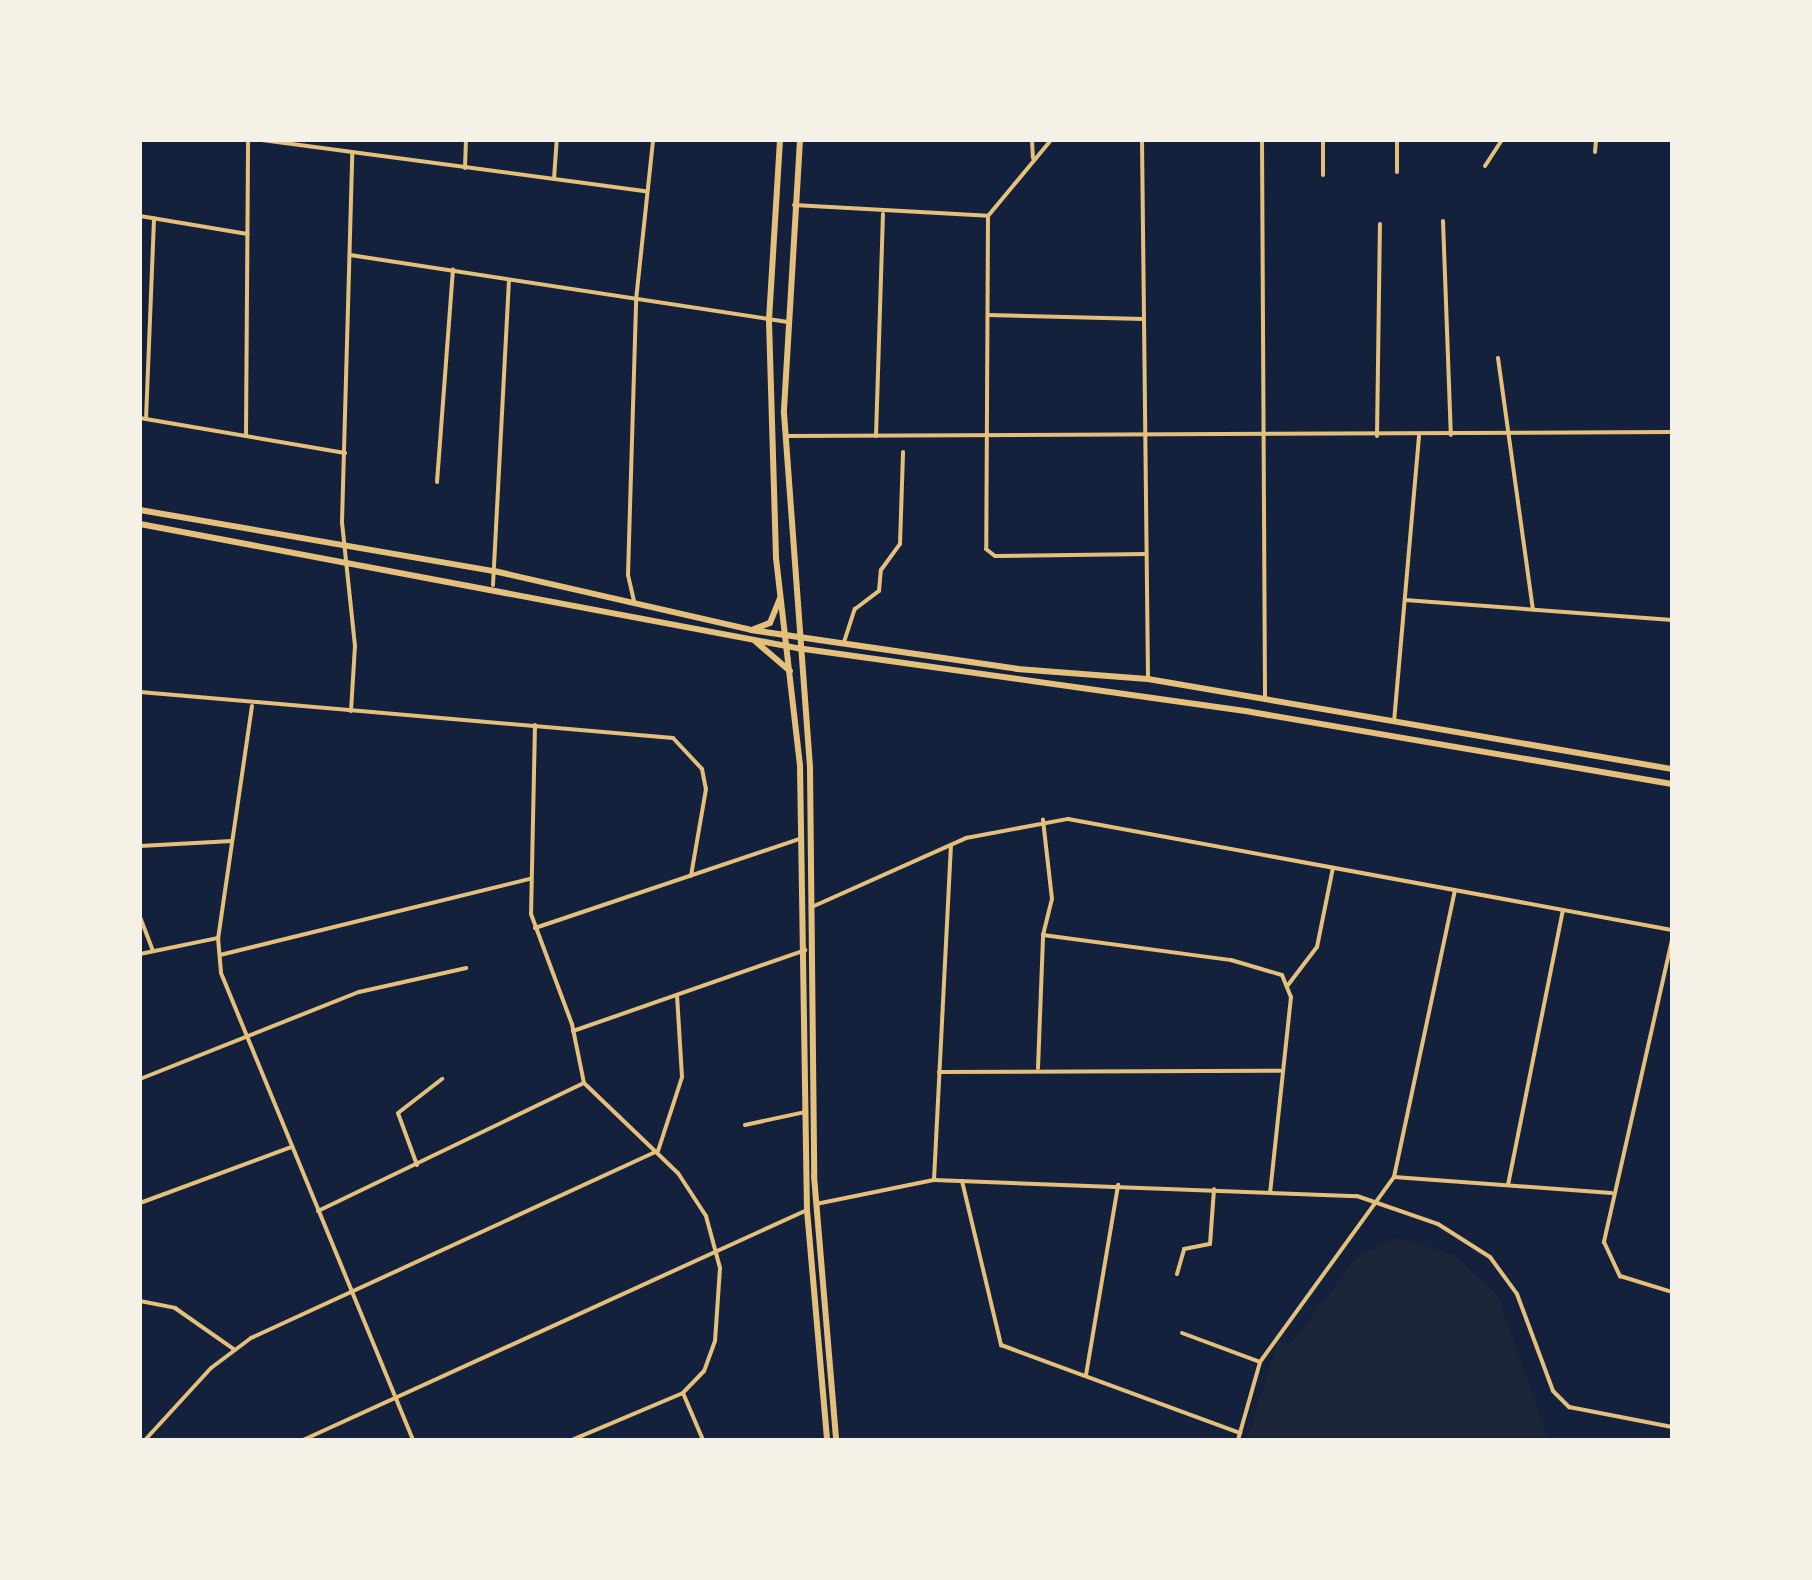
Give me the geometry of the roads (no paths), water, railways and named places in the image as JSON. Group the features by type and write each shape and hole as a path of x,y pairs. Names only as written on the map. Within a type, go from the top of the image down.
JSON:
{"main road":[{"path":"780,140 769,321 780,598 790,671 802,838 806,949 807,1210 827,1440"},
{"path":"800,140 786,322 785,436 814,906 816,1204 836,1440"},
{"path":"140,510 343,549 494,571 634,601 787,647 1294,718 1672,784"},
{"path":"140,524 343,562 493,585 750,634 796,636 843,645 1148,679 1672,769"},
{"path":"750,634 770,623 780,598"},
{"path":"750,634 790,671"},
{"path":"1294,718 1296,704"}],"street":[{"path":"246,436 248,140"},
{"path":"262,140 646,191"},
{"path":"309,140 309,147"},
{"path":"465,168 466,140"},
{"path":"554,179 557,140"},
{"path":"634,601 628,575 636,300 653,140"},
{"path":"1032,140 1033,158"},
{"path":"1051,140 988,216 986,436 991,555 1146,554"},
{"path":"1142,140 1148,679"},
{"path":"1262,140 1265,699"},
{"path":"1323,140 1323,175"},
{"path":"1397,140 1397,172"},
{"path":"1485,166 1502,140"},
{"path":"1595,152 1596,140"},
{"path":"351,711 355,646 343,549 352,153"},
{"path":"794,205 883,213 988,216"},
{"path":"876,436 883,213"},
{"path":"140,216 247,234"},
{"path":"154,218 143,418 345,453"},
{"path":"1443,221 1451,435"},
{"path":"1377,436 1380,224"},
{"path":"350,255 786,322"},
{"path":"437,482 453,270"},
{"path":"493,585 509,280"},
{"path":"988,315 1144,319"},
{"path":"1498,358 1533,609"},
{"path":"785,436 1419,436 1672,432"},
{"path":"1394,722 1419,436"},
{"path":"843,645 855,609 879,591 883,566 900,544 903,452"},
{"path":"1405,600 1672,620"},
{"path":"140,692 252,706 653,733 687,747 706,789 691,876"},
{"path":"252,706 218,938 220,955 247,1037 413,1440"},
{"path":"535,725 530,879 535,928 573,1031 584,1083 658,1151 706,1216 718,1252 715,1341 704,1371 683,1393 572,1440"},
{"path":"814,906 951,845 1043,820 1333,868 1672,930"},
{"path":"1038,1068 1043,935 1052,899 1043,820"},
{"path":"535,928 802,838"},
{"path":"140,846 232,841"},
{"path":"934,1180 951,845"},
{"path":"1270,1192 1288,985 1317,947 1333,868"},
{"path":"220,955 530,879"},
{"path":"1238,1440 1260,1362 1339,1247 1379,1204 1394,1177 1455,890"},
{"path":"1508,1185 1563,910"},
{"path":"140,917 153,951"},
{"path":"1043,935 1231,960 1265,967 1288,985"},
{"path":"140,954 218,938"},
{"path":"1672,940 1611,1193 1609,1262 1635,1284 1672,1292"},
{"path":"573,1031 806,949"},
{"path":"140,1079 359,992 466,968"},
{"path":"145,1440 235,1350 351,1292 658,1151 682,1077 677,995"},
{"path":"939,1072 1038,1068 1280,1071"},
{"path":"417,1165 398,1113 442,1079"},
{"path":"318,1211 584,1083"},
{"path":"745,1125 805,1112"},
{"path":"140,1203 292,1146"},
{"path":"1394,1177 1611,1193"},
{"path":"816,1204 934,1180 1270,1192 1379,1204 1438,1224 1490,1257 1517,1294 1553,1391 1569,1407 1672,1427"},
{"path":"962,1181 1001,1345 1240,1433"},
{"path":"1086,1375 1118,1185"},
{"path":"1177,1274 1184,1249 1211,1242 1214,1189"},
{"path":"303,1440 807,1210"},
{"path":"140,1301 175,1308 235,1350"},
{"path":"1182,1333 1260,1362"},
{"path":"683,1393 703,1440"}]}
